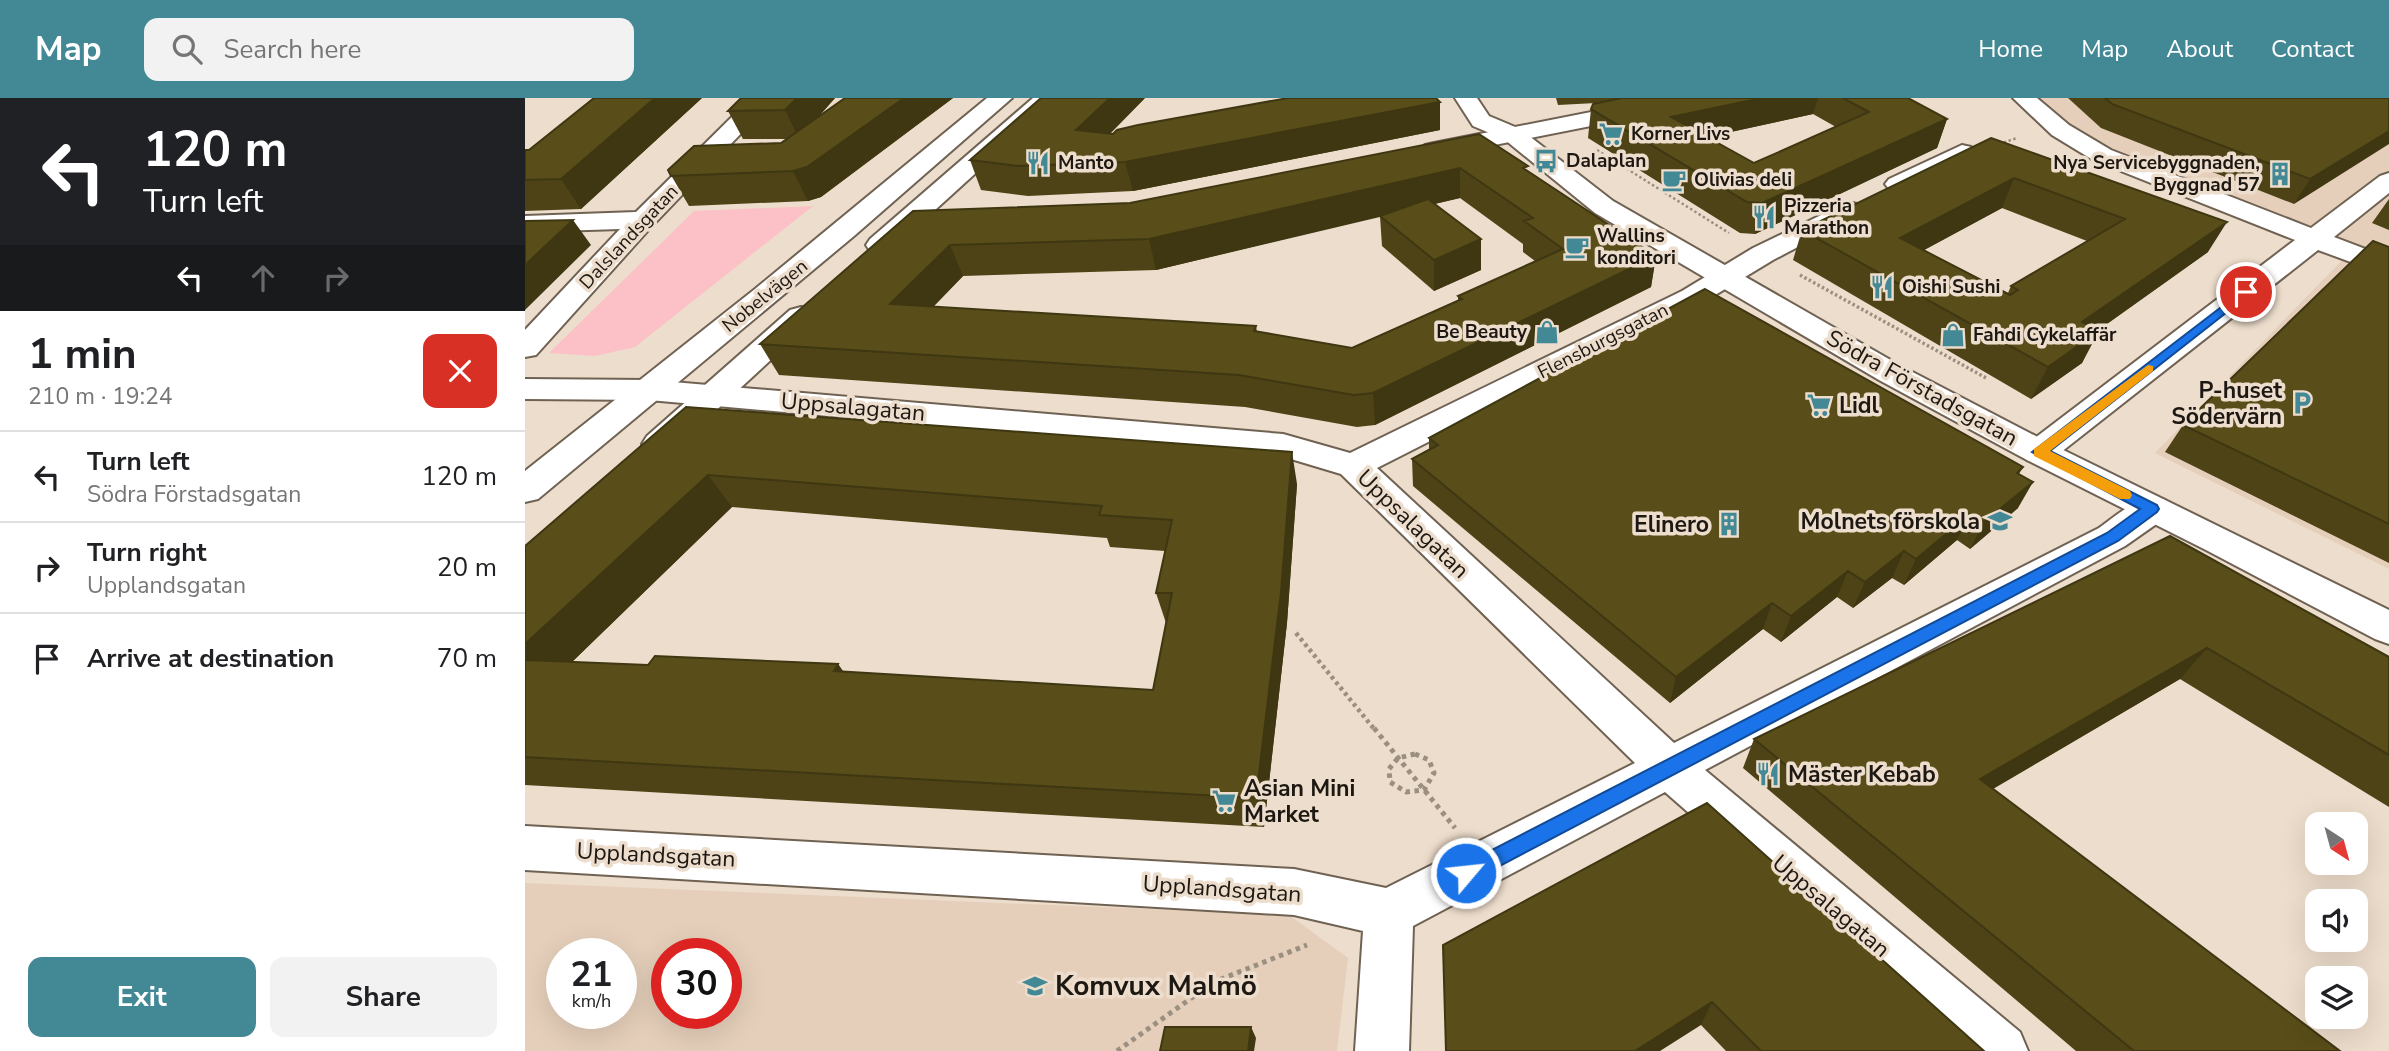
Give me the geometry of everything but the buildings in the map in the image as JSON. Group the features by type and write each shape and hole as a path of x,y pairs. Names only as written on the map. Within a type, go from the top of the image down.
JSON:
{"street":[{"name":"Dalslandsgatan","path":"525,348 643,220 764,98"},
{"name":"Nobelvägen","path":"525,490 580,442 649,390 858,220 1001,98"},
{"path":"856,267 1047,98"},
{"name":"Södra Förstadsgatan","path":"1465,98 1481,121 1512,124 1578,189 1604,207 1891,373 2039,452 2219,540 2389,628"},
{"path":"1415,154 1512,124 1559,125 1697,98"},
{"path":"2024,98 2053,126 2074,141 2312,240 2389,268"},
{"name":"Flensburgsgatan","path":"1353,466 1692,297 1950,145"},
{"path":"2039,452 2389,181"},
{"path":"525,224 643,220"},
{"path":"907,221 940,220"},
{"name":"Nobelvägen","path":"633,467 825,294"},
{"name":"Uppsalagatan","path":"525,389 649,390 1283,445 1353,466 1671,769 2001,1051"},
{"path":"1381,1051 1389,913 1671,769 2112,537 2152,509"},
{"name":"Upplandsgatan","path":"525,848 1294,891 1389,913"}],"path":[{"path":"1559,125 1763,254 1990,380"},
{"path":"1296,633 1485,863"},
{"path":"1415,754 1429,760 1434,772 1424,790 1410,794 1399,791 1390,782 1389,769 1398,758 1415,754"},
{"path":"1117,1051 1214,982 1314,943"}],"shaded area":[{"path":"2033,98 2389,98 2389,569 2155,453 2353,249 2087,142"},
{"path":"813,206 635,347 595,356 549,353 694,211"},
{"name":"Komvux Malmö","path":"525,883 1289,915 1348,958 1337,1051 525,1051"}],"slow traffic":[{"path":"2125,495 2039,452 2148,369"}],"place":[{"name":"Korner Livs","path":"1611,134"},
{"name":"Dalaplan","path":"1546,161"},
{"name":"Manto","path":"1038,163"},
{"name":"Nya Servicebyggnaden, Byggnad 57","path":"2280,174"},
{"name":"Olivias deli","path":"1674,180"},
{"name":"Pizzeria Marathon","path":"1764,217"},
{"name":"Wallins konditori","path":"1577,247"},
{"name":"Oishi Sushi","path":"1882,287"},
{"name":"Be Beauty","path":"1547,332"},
{"name":"Fahdi Cykelaffär","path":"1953,335"},
{"name":"P-huset Södervärn","path":"2302,403"},
{"name":"Lidl","path":"1819,405"},
{"name":"Molnets förskola","path":"2000,521"},
{"name":"Elinero","path":"1729,524"},
{"name":"Mäster Kebab","path":"1768,774"},
{"name":"Asian Mini Market","path":"1224,801"},
{"name":"Komvux Malmö","path":"1035,986"}],"route":[{"path":"1466,873 1671,769 2112,537 2152,509 2039,452 2246,292"}]}
